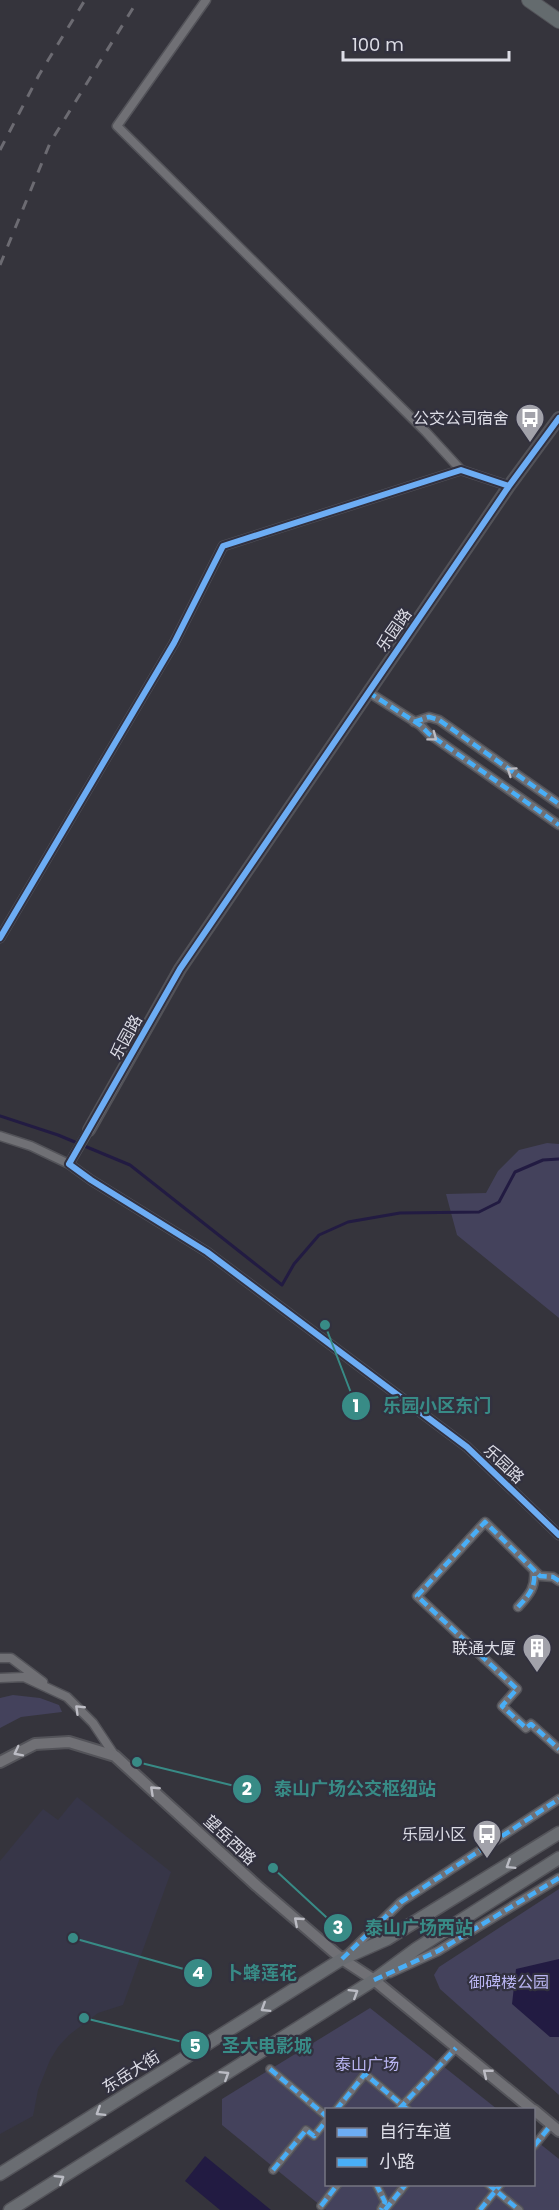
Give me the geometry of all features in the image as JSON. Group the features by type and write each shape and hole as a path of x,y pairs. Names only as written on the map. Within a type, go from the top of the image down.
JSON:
{"main road":[{"path":"528,0 559,21"},
{"name":"东岳大街","path":"0,2174 342,1959 387,1939 559,1833"},
{"path":"10,2210 374,1980 416,1949 559,1858"}],"street":[{"path":"206,0 117,126 426,432 461,470 510,486"},
{"name":"乐园路","path":"559,418 368,692 180,969 69,1164 207,1252 467,1447 559,1534"},
{"path":"0,938 174,643 223,546 461,470"},
{"path":"368,692 559,825"},
{"path":"414,722 429,717 439,720 559,804"},
{"path":"0,1137 31,1146 69,1164"},
{"path":"559,1581 553,1577 540,1576 485,1522 417,1596 517,1689 502,1706 526,1728 531,1724 559,1749"},
{"path":"518,1607 531,1593 535,1584 534,1570"},
{"path":"0,1658 11,1658 57,1693"},
{"path":"0,1678 24,1677 67,1697 93,1723 115,1756"},
{"name":"望岳西路","path":"0,1762 35,1744 47,1743 69,1742 115,1756 257,1886 342,1959 374,1980 531,2108"},
{"path":"342,1959 401,1902 559,1799"},
{"path":"374,1980 438,1951 559,1878"},
{"path":"337,2108 365,2074 403,2108 456,2048"},
{"path":"270,2069 325,2113"},
{"name":"望岳西路","path":"535,2112 555,2128"},
{"path":"273,2170 306,2130 314,2136 325,2123"},
{"path":"535,2145 555,2128"},
{"path":"321,2206 336,2186"},
{"path":"377,2186 385,2202 383,2210"},
{"path":"383,2210 403,2186"},
{"path":"490,2186 519,2210"},
{"path":"480,2210 500,2186"}],"shaded area":[{"path":"77,1797 171,1872 123,2005 98,2013 69,2035 50,2060 38,2090 33,2116 0,2134 0,1861 43,1809 58,1820"},
{"path":"559,1959 559,2037 550,2037 512,2004 516,1969"},
{"path":"205,2156 271,2210 220,2210 185,2181"}],"green space":[{"path":"547,1143 559,1144 559,1318 457,1235 446,1194 486,1193 498,1171 519,1150"},
{"path":"13,1695 40,1698 59,1705 62,1712 21,1717 0,1728 0,1698"},
{"name":"御碑楼公园","path":"559,1889 559,2095 440,1989 434,1975 439,1967"},
{"name":"泰山广场","path":"370,2008 496,2108 325,2108 325,2186 535,2186 535,2140 559,2159 559,2210 326,2210 222,2125 222,2099"}],"waterway":[{"path":"0,1116 58,1135 130,1165 282,1285 294,1264 319,1235 348,1222 400,1213 479,1212 499,1202 515,1172 543,1160 559,1159"}],"railway":[{"path":"0,150 39,75 85,0"},
{"path":"0,265 50,143 138,0"}],"marked path":[{"path":"368,692 420,725 429,734 559,825"},
{"path":"414,722 429,717 439,720 559,804"},
{"path":"559,1581 553,1577 540,1576 485,1522 417,1596 517,1689 502,1706 526,1728 531,1724 559,1749"},
{"path":"518,1607 531,1591 534,1570"},
{"path":"342,1959 401,1902 559,1799"},
{"path":"374,1980 438,1951 559,1878"},
{"path":"400,2108 456,2048"},
{"path":"270,2069 325,2115"},
{"path":"338,2108 365,2074 406,2108"},
{"path":"273,2170 306,2130 314,2136 325,2122"},
{"path":"535,2145 551,2125"},
{"path":"321,2206 336,2186"},
{"path":"377,2186 385,2202 381,2210"},
{"path":"385,2210 404,2186"},
{"path":"490,2186 519,2210"},
{"path":"480,2210 499,2186"}],"cycle path":[{"path":"559,418 509,486 180,969 69,1164 207,1252 467,1447 559,1535"},
{"path":"0,938 174,643 223,546 461,470 509,486"}],"place":[{"name":"公交公司宿舍","path":"530,444"},
{"name":"乐园小区东门","path":"325,1325"},
{"name":"联通大厦","path":"537,1674"},
{"name":"泰山广场公交枢纽站","path":"137,1762"},
{"name":"乐园小区","path":"487,1860"},
{"name":"泰山广场西站","path":"273,1868"},
{"name":"卜蜂莲花","path":"73,1938"},
{"name":"圣大电影城","path":"84,2018"}]}
